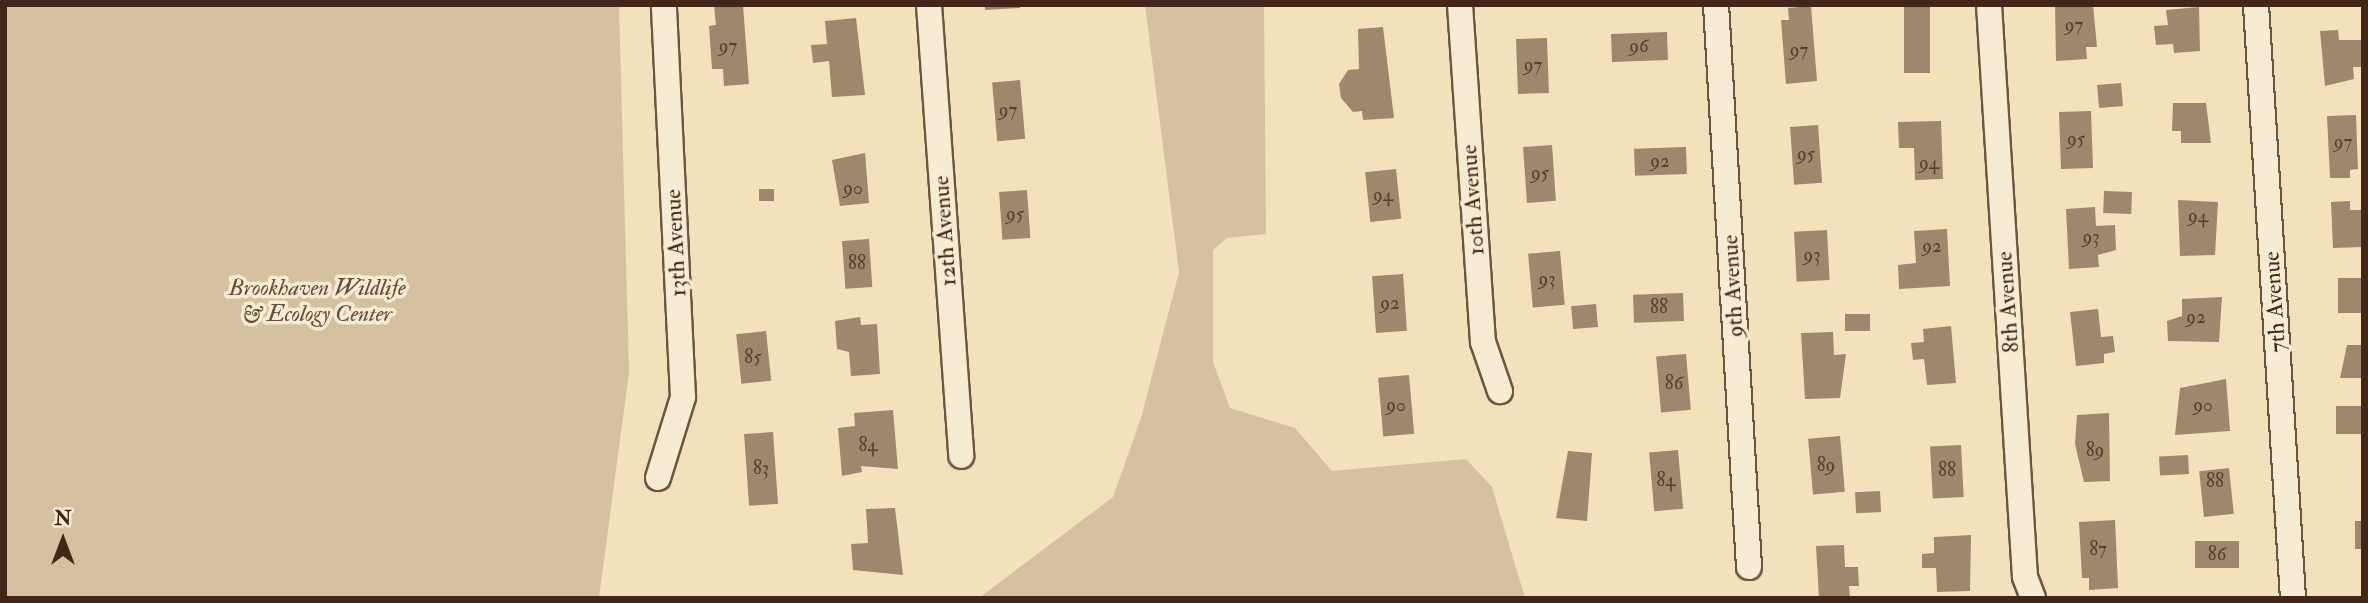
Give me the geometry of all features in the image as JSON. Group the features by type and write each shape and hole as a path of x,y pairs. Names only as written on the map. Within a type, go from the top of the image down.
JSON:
{"street":[{"name":"13th Avenue","path":"658,478 683,397 664,5"},
{"name":"12th Avenue","path":"929,5 961,456"},
{"name":"10th Avenue","path":"1460,5 1483,342 1500,391"},
{"name":"9th Avenue","path":"1716,5 1749,567"},
{"name":"8th Avenue","path":"1989,5 2024,564 2033,598"},
{"name":"7th Avenue","path":"2256,5 2293,598"}],"green space":[{"name":"Brookhaven Wildlife & Ecology Center","path":"5,5 619,5 629,372 599,598 5,598"},
{"path":"1145,5 1264,5 1266,234 1227,238 1213,250 1213,362 1230,408 1295,428 1332,471 1466,459 1492,487 1525,598 979,598 1113,497 1141,418 1179,272"}],"building":[{"path":"714,5 743,5 749,84 724,86 723,69 712,69 709,26 716,25"},
{"path":"985,5 1020,5 1020,8 985,10"},
{"path":"1904,5 1930,5 1930,73 1904,73"},
{"path":"2055,5 2093,5 2097,47 2086,47 2087,59 2056,61"},
{"path":"1811,6 1817,81 1786,84 1781,20 1789,20 1788,8"},
{"path":"2199,7 2200,51 2174,53 2173,44 2156,45 2154,26 2168,25 2166,10"},
{"path":"856,18 865,95 832,97 829,61 813,63 811,45 827,44 825,21"},
{"path":"1383,27 1394,118 1363,120 1362,111 1353,112 1341,98 1339,84 1348,70 1359,69 1358,29"},
{"path":"2338,30 2339,40 2363,40 2363,67 2353,67 2354,79 2325,86 2320,31"},
{"path":"1667,32 1668,60 1612,62 1611,34"},
{"path":"1547,38 1549,93 1518,94 1516,39"},
{"path":"1020,80 1025,139 997,141 992,82"},
{"path":"2121,83 2123,106 2099,108 2097,85"},
{"path":"2173,103 2206,103 2211,143 2181,143 2181,131 2172,131"},
{"path":"2091,111 2093,168 2061,169 2059,112"},
{"path":"2356,115 2358,169 2350,170 2350,178 2330,178 2327,116"},
{"path":"1941,121 1943,179 1915,180 1914,148 1899,148 1898,122"},
{"path":"1818,125 1822,183 1794,185 1790,127"},
{"path":"1552,145 1556,201 1527,203 1523,147"},
{"path":"1686,147 1687,174 1635,176 1634,149"},
{"path":"865,153 869,203 840,206 832,160"},
{"path":"1396,169 1401,219 1370,222 1365,172"},
{"path":"759,189 774,189 774,201 759,201"},
{"path":"1027,190 1030,238 1002,240 999,192"},
{"path":"2104,191 2132,192 2131,214 2103,213"},
{"path":"2178,200 2218,202 2215,255 2180,256"},
{"path":"2350,201 2350,210 2363,210 2363,247 2333,248 2331,202"},
{"path":"2095,207 2096,226 2115,225 2116,250 2098,255 2099,267 2069,269 2066,209"},
{"path":"1947,229 1950,286 1899,289 1898,265 1916,263 1914,231"},
{"path":"1827,230 1830,280 1797,282 1794,232"},
{"path":"869,239 872,287 845,289 842,241"},
{"path":"1560,251 1565,305 1533,308 1528,254"},
{"path":"1403,274 1407,331 1376,333 1372,276"},
{"path":"2338,278 2363,278 2363,313 2338,313"},
{"path":"1683,293 1684,321 1634,323 1633,295"},
{"path":"2222,297 2219,342 2168,341 2167,321 2182,316 2182,299"},
{"path":"1596,304 1598,327 1573,329 1571,306"},
{"path":"2098,309 2101,337 2113,336 2115,352 2104,354 2104,363 2076,366 2070,312"},
{"path":"1845,314 1870,314 1870,331 1845,331"},
{"path":"860,317 861,325 877,324 880,374 851,376 849,352 837,349 835,321"},
{"path":"1951,326 1956,383 1927,385 1924,359 1913,360 1911,343 1924,342 1923,329"},
{"path":"766,331 771,381 741,384 736,334"},
{"path":"1833,332 1834,355 1846,354 1840,398 1805,399 1801,333"},
{"path":"2347,345 2363,345 2363,378 2340,378"},
{"path":"1686,354 1691,410 1661,412 1656,357"},
{"path":"1409,375 1414,434 1383,436 1378,378"},
{"path":"2226,379 2230,431 2175,435 2180,388"},
{"path":"2336,406 2363,406 2363,434 2336,434"},
{"path":"893,410 898,469 861,466 862,472 842,476 838,428 855,426 854,413"},
{"path":"2109,413 2110,481 2084,482 2075,444 2077,415"},
{"path":"773,432 778,504 749,506 744,434"},
{"path":"1840,436 1845,492 1813,495 1808,439"},
{"path":"1961,445 1964,497 1933,499 1930,447"},
{"path":"1678,450 1683,509 1654,511 1649,453"},
{"path":"1568,451 1592,453 1587,521 1556,518"},
{"path":"2188,455 2189,474 2160,475 2159,457"},
{"path":"2229,468 2234,514 2204,517 2199,471"},
{"path":"1880,491 1881,512 1856,513 1855,492"},
{"path":"895,508 903,575 853,570 851,544 868,543 866,509"},
{"path":"2115,520 2118,588 2089,590 2089,578 2082,578 2079,522"},
{"path":"2355,521 2363,521 2363,549 2355,549"},
{"path":"1971,535 1970,591 1937,592 1936,568 1922,568 1922,554 1934,553 1934,537"},
{"path":"2195,541 2239,541 2239,568 2195,568"},
{"path":"1844,545 1845,567 1858,567 1859,586 1849,586 1850,598 1819,598 1816,546"}]}
